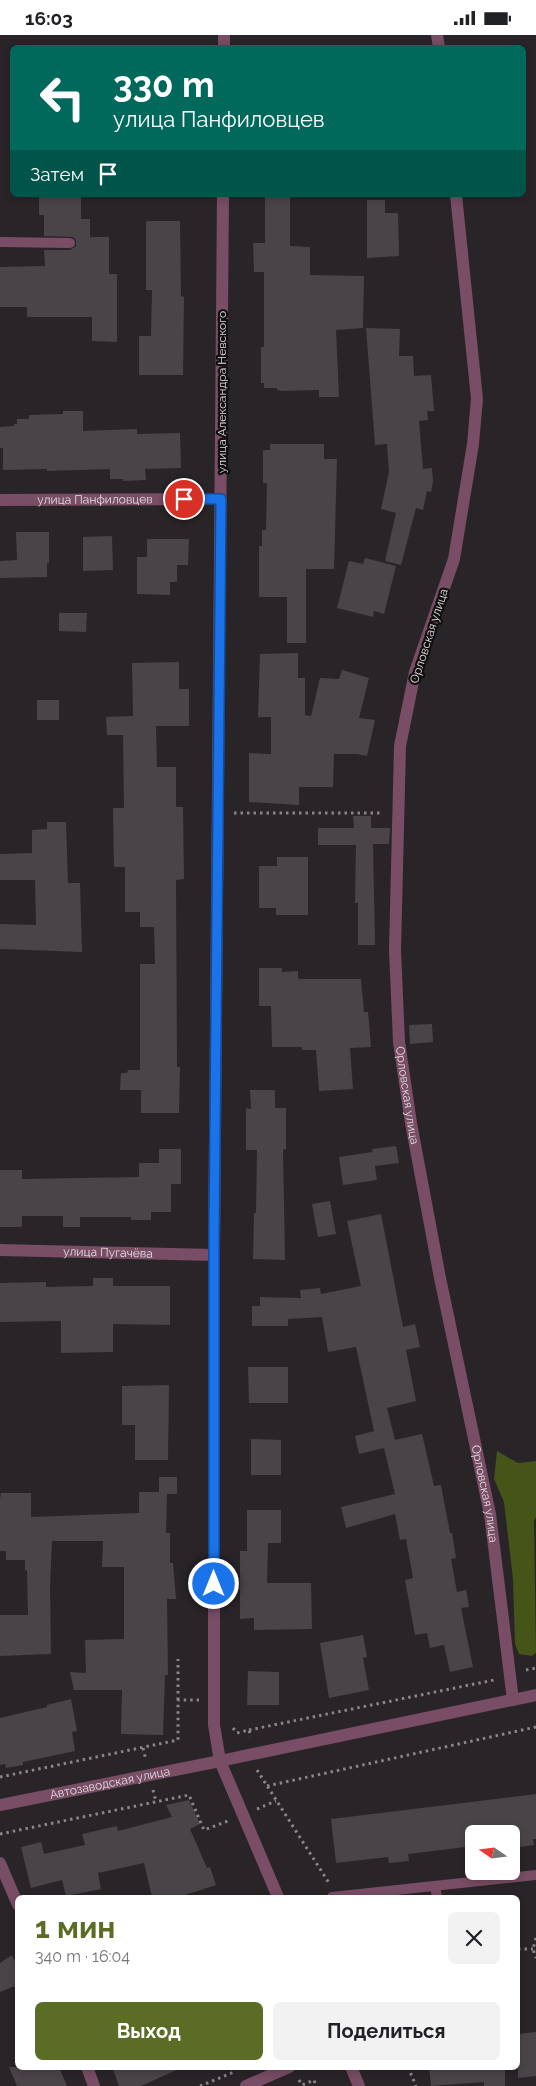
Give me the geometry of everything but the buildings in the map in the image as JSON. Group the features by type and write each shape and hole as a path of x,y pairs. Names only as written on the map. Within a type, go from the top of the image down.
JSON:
{"street":[{"name":"улица Александра Невского","path":"223,197 214,1255 214,1725 220,1761 277,1895"},
{"name":"Орловская улица","path":"456,197 477,399 473,444 454,559 415,672 400,746 395,950 399,1042 440,1278 490,1514 513,1700"},
{"name":"улица Панфиловцев","path":"0,500 221,499"},
{"name":"улица Пугачёва","path":"0,1250 214,1255"},
{"path":"220,1761 536,1695"},
{"name":"Автозаводская улица","path":"0,1805 220,1761"},
{"path":"0,1863 15,1898"},
{"path":"87,2070 94,2086"},
{"path":"246,2086 283,2070"},
{"path":"352,2070 358,2086"}],"lane":[{"path":"0,242 70,243"},
{"path":"374,1895 536,1875"},
{"path":"435,1886 436,1895"}],"path":[{"path":"218,813 398,813"},
{"path":"0,1777 178,1740 178,1659"},
{"path":"229,1722 237,1733 485,1682 536,1668"},
{"path":"178,1700 214,1700"},
{"path":"267,1787 536,1727"},
{"path":"249,1730 256,1769 328,1882 333,1895"},
{"path":"0,1834 189,1795 204,1830 276,1801"},
{"path":"536,1938 533,1949 536,1958"},
{"path":"520,1949 533,1949"},
{"path":"409,2070 416,2086"},
{"path":"200,2086 235,2071"},
{"path":"302,2085 314,2080 316,2086"}],"green space":[{"path":"497,1451 518,1463 536,1461 536,1517 534,1520 536,1653 532,1656 519,1654 515,1644 513,1579 504,1502 494,1479"}],"route":[{"path":"184,499 221,499 214,1236 214,1584"}]}
